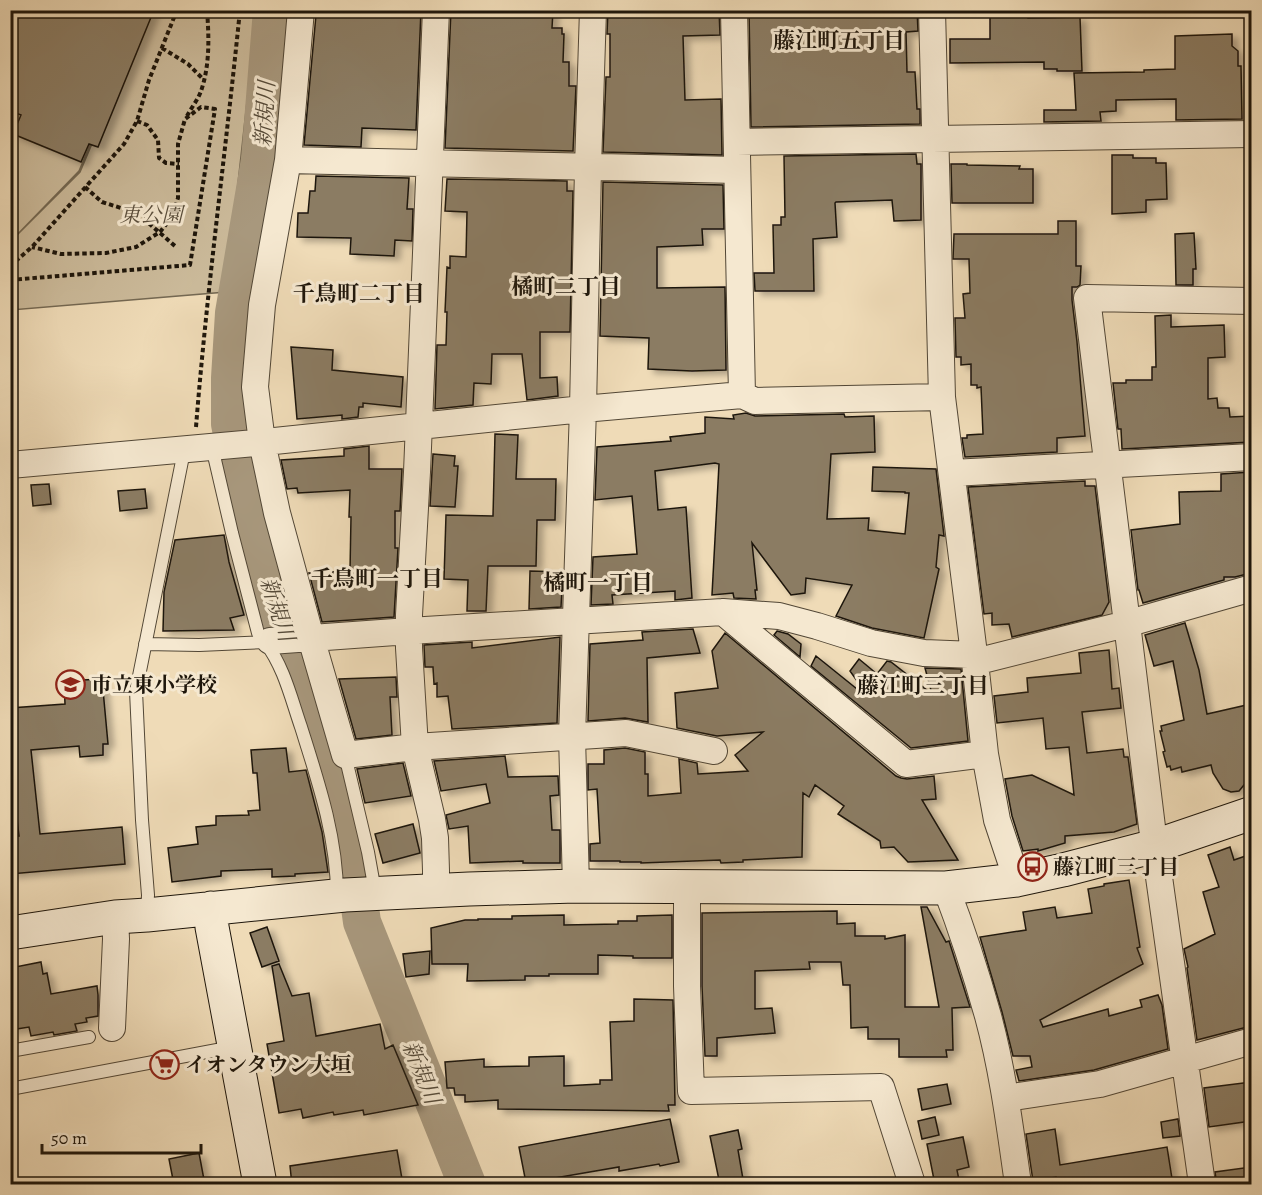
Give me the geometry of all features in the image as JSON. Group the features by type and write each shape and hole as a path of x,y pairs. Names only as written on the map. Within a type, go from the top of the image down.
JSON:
{"street":[{"path":"301,10 288,160 262,305 255,387 259,442 307,638 345,755 415,747 626,733 714,751"},
{"path":"436,10 409,648 415,747 433,828 436,890"},
{"path":"576,886 572,736 593,10"},
{"path":"734,10 742,395"},
{"path":"932,10 942,397 985,753 997,820 1017,880"},
{"path":"737,142 1251,134"},
{"path":"288,160 737,170"},
{"path":"1202,1185 1126,624 1087,298 1251,301"},
{"path":"10,465 742,395 755,401 942,397"},
{"path":"952,473 1251,457"},
{"path":"268,642 723,612 779,616 871,643 924,653 975,659 1126,624 1251,588"},
{"path":"723,612 906,764 985,753"},
{"path":"10,933 114,917 357,894 436,890 576,886 946,888 1017,880 1063,870 1155,846 1251,813"},
{"path":"687,888 687,986 691,1091 881,1087 912,1185"},
{"path":"946,888 973,964 988,1018 1006,1098 1018,1185"},
{"path":"211,908 212,927 260,1185"},
{"path":"101,1032 116,939 114,917"},
{"path":"1006,1098 1100,1084 1251,1041"}],"lane":[{"path":"147,915 148,895 136,691 182,461 201,448 232,533 258,633 268,642 285,676 319,782 335,858 357,894"},
{"path":"145,644 199,645 268,642"},
{"path":"345,755 368,852 357,894"},
{"path":"10,1052 101,1032"},
{"path":"10,1089 234,1047"},
{"path":"10,1176 12,1185"}],"path":[{"path":"10,266 32,246 124,144 137,121 149,80 177,10"},
{"path":"32,246 61,254 106,253 136,247 160,232 172,217 178,198 178,144 185,119 201,92 208,60 207,10"},
{"path":"201,448 202,346 240,10"},
{"path":"162,48 188,64 203,80"},
{"path":"10,280 190,265 215,109 201,107 185,119"},
{"path":"137,121 147,125 158,140 159,158 166,163 179,164"},
{"path":"86,187 102,202 137,213 175,246"}],"green space":[{"path":"11,11 147,11 79,171 11,241"},
{"name":"東公園","path":"148,11 257,11 226,292 11,310 10,242 80,172"}],"building":[{"path":"10,10 154,10 98,147 89,144 81,162 13,134 21,115 10,111"},
{"path":"407,10 421,10 416,130 362,128 361,147 304,145 316,15 345,17 346,13 407,14"},
{"path":"451,10 470,10 470,15 512,16 512,10 553,10 552,28 562,28 562,34 564,34 563,62 569,62 569,86 576,86 573,151 445,148"},
{"path":"608,10 719,10 720,35 683,36 685,100 721,99 722,155 603,152 606,77 610,77"},
{"path":"749,10 917,10 918,31 906,32 907,72 915,72 920,124 751,127"},
{"path":"990,10 1028,10 1028,18 1080,17 1082,71 1044,69 1044,62 950,63 950,39 990,39"},
{"path":"1232,34 1232,46 1238,51 1238,66 1241,66 1242,119 1176,120 1176,99 1116,100 1116,111 1100,112 1101,121 1044,122 1044,110 1076,110 1074,73 1175,69 1175,36"},
{"path":"916,154 917,164 921,164 921,220 894,221 892,200 836,202 837,237 813,239 814,291 755,291 754,273 774,273 773,225 781,225 781,217 785,217 784,156"},
{"path":"1112,155 1156,158 1156,163 1166,163 1167,199 1146,200 1146,212 1112,214"},
{"path":"951,164 1020,166 1019,169 1033,169 1033,203 952,203"},
{"path":"316,176 409,178 407,209 413,209 412,241 395,240 394,256 350,254 351,238 297,237 298,213 308,213 310,191 315,191"},
{"path":"447,179 567,181 567,191 573,191 570,332 540,332 540,378 557,377 558,396 527,400 522,354 492,354 491,384 474,383 473,405 435,409 437,345 446,345 447,267 450,268 450,256 466,257 467,212 445,211"},
{"path":"603,182 723,185 724,229 702,229 703,245 657,247 657,288 725,287 726,370 648,369 649,338 600,336"},
{"path":"1058,221 1076,221 1076,266 1081,266 1080,285 1072,287 1072,300 1085,436 1057,438 1057,452 965,457 962,438 967,438 967,435 983,434 981,387 971,385 971,364 961,365 961,357 956,357 955,318 965,318 963,294 970,293 969,259 953,259 954,234 1058,234"},
{"path":"1194,233 1196,269 1193,269 1193,285 1176,285 1175,234"},
{"path":"1171,315 1171,327 1224,325 1225,357 1208,358 1208,399 1217,398 1218,408 1229,408 1230,417 1251,416 1251,442 1122,449 1113,383 1126,383 1126,380 1152,380 1152,367 1156,367 1155,316"},
{"path":"291,347 333,350 332,370 403,377 401,407 363,403 363,407 359,407 358,417 342,419 342,415 297,419"},
{"path":"746,413 755,416 844,414 845,417 874,416 875,452 831,454 827,519 869,518 868,530 905,534 909,493 872,491 873,467 936,469 944,536 939,535 936,567 939,569 924,638 872,628 836,616 852,585 806,578 805,593 791,595 752,543 756,599 734,598 733,593 712,595 719,464 715,463 655,471 658,510 686,507 692,598 675,600 675,591 612,595 613,604 591,605 593,557 637,554 632,496 595,500 597,447 671,441 670,437 705,433 705,417 734,419 733,415"},
{"path":"495,434 518,435 516,479 556,479 555,520 537,520 536,566 488,566 486,611 467,611 468,580 444,579 446,515 493,516"},
{"path":"369,446 369,469 402,469 400,511 395,511 395,548 398,548 394,617 322,622 309,573 350,571 350,490 298,493 297,488 287,489 281,460 344,456 344,449"},
{"path":"433,454 455,456 454,466 458,466 455,507 430,506"},
{"path":"1251,472 1251,573 1224,577 1224,580 1143,603 1138,590 1131,530 1180,524 1179,492 1221,491 1221,474"},
{"path":"1085,481 1085,486 1095,486 1109,602 1102,615 1012,637 1009,624 992,625 992,613 984,614 968,487"},
{"path":"49,484 51,504 33,506 31,485"},
{"path":"145,489 147,508 120,511 118,491"},
{"path":"224,535 244,615 230,618 234,630 163,631 164,592 175,540"},
{"path":"530,571 563,572 561,607 529,609"},
{"path":"1185,623 1199,670 1207,714 1251,704 1251,783 1244,785 1239,791 1231,792 1223,789 1211,765 1182,772 1181,767 1171,770 1170,766 1167,767 1161,726 1184,720 1173,661 1154,666 1145,635"},
{"path":"693,629 700,653 647,658 648,722 625,718 588,721 590,644 643,640 642,632"},
{"path":"777,631 788,634 801,644 800,657 774,635"},
{"path":"725,633 896,776 907,779 934,776 936,799 922,800 958,860 908,862 894,847 881,848 880,841 838,814 844,806 815,785 809,797 803,793 802,857 721,863 720,860 641,863 590,861 590,844 600,843 597,789 588,790 588,764 604,764 604,750 625,748 645,752 648,796 681,793 679,759 697,763 698,774 748,771 735,755 763,732 717,736 677,728 675,693 718,688 712,651"},
{"path":"560,637 557,723 452,729 448,696 437,697 437,683 434,684 433,667 425,667 424,645 472,642 472,648"},
{"path":"1109,650 1112,689 1119,688 1121,708 1082,712 1087,753 1123,749 1124,757 1128,757 1137,824 1114,832 1065,836 1065,843 1038,851 1038,849 1023,851 1012,816 1005,779 1032,775 1074,795 1069,747 1046,749 1043,718 997,723 994,696 1028,692 1027,678 1081,673 1079,653"},
{"path":"816,656 857,689 860,685 850,671 859,659 877,674 887,661 891,662 932,694 925,668 961,669 968,741 911,748 811,666"},
{"path":"396,677 397,697 390,697 392,735 356,739 339,679"},
{"path":"83,678 83,680 102,679 108,744 103,744 103,755 80,757 79,746 31,750 40,834 122,827 125,864 10,874 10,836 19,836 10,761 10,708 65,704 64,680"},
{"path":"286,748 289,772 306,770 322,832 328,872 272,877 272,869 221,871 221,876 172,882 168,848 198,844 196,827 216,825 216,816 249,815 248,811 260,810 257,773 253,773 251,750"},
{"path":"505,756 508,777 558,776 559,795 550,796 552,830 560,830 560,863 523,863 523,861 470,863 468,826 449,829 446,815 490,803 486,784 441,791 434,761"},
{"path":"403,763 411,796 365,803 357,769"},
{"path":"413,824 420,853 383,863 375,834"},
{"path":"1230,847 1234,860 1251,854 1251,1026 1197,1040 1184,949 1215,934 1203,892 1219,887 1208,855"},
{"path":"1129,880 1140,947 1137,948 1143,964 1040,1020 1043,1027 1108,1009 1109,1016 1142,1007 1140,1000 1158,995 1162,1005 1168,1049 1094,1070 1019,1081 1016,1070 1032,1067 1030,1056 1013,1056 980,937 1026,930 1023,912 1055,907 1057,918 1092,913 1088,889"},
{"path":"921,907 927,907 946,942 949,941 970,1007 952,1008 953,1050 946,1050 947,1057 899,1057 899,1039 868,1039 868,1027 851,1028 850,985 843,985 841,962 809,962 810,969 755,971 755,1009 772,1008 775,1033 717,1038 717,1056 705,1056 702,913 837,911 837,924 855,923 855,936 885,936 885,939 905,935 905,1007 939,1007"},
{"path":"564,915 564,925 618,924 618,921 637,921 637,916 672,915 672,958 598,955 598,974 549,974 549,976 525,976 525,980 467,981 468,964 432,964 431,928 465,920"},
{"path":"267,927 279,961 262,967 250,933"},
{"path":"430,951 429,974 406,977 403,954"},
{"path":"41,962 43,974 47,973 51,994 97,986 98,1016 86,1018 87,1022 75,1024 77,1031 54,1035 53,1032 31,1036 29,1027 10,1030 10,968"},
{"path":"279,964 292,996 309,993 316,1036 380,1024 385,1049 393,1045 418,1105 364,1115 363,1110 334,1115 333,1112 303,1118 301,1109 279,1113 267,1044 284,1041 272,966"},
{"path":"634,999 673,1000 675,1105 668,1105 669,1111 498,1109 498,1100 465,1102 465,1095 455,1095 454,1088 447,1088 445,1062 484,1059 484,1067 529,1066 529,1057 564,1056 564,1086 600,1084 600,1080 612,1080 610,1022 634,1021"},
{"path":"1251,1082 1251,1121 1209,1127 1204,1088"},
{"path":"947,1084 951,1104 922,1110 918,1089"},
{"path":"935,1117 939,1135 922,1139 918,1121"},
{"path":"670,1119 679,1162 619,1171 619,1167 526,1183 519,1147"},
{"path":"1178,1119 1180,1136 1163,1138 1161,1122"},
{"path":"1055,1129 1060,1165 1167,1147 1173,1185 1057,1185 1056,1177 1033,1181 1026,1134"},
{"path":"738,1130 742,1149 738,1150 744,1185 720,1185 710,1136"},
{"path":"963,1137 969,1167 957,1170 960,1185 935,1185 927,1144"},
{"path":"397,1150 402,1179 366,1185 292,1185 290,1166"},
{"path":"199,1153 205,1185 174,1185 169,1159"},
{"path":"1251,1167 1251,1185 1217,1185 1215,1172"}],"waterway":[{"name":"新規川","path":"272,10 260,160 234,313 230,424 256,542 337,794 354,864 362,922 467,1184"}],"place":[{"name":"市立東小学校","path":"70,685"},
{"name":"藤江町三丁目","path":"1032,867"},
{"name":"イオンタウン大垣","path":"164,1065"}],"district":[{"name":"藤江町五丁目","path":"839,40"},
{"name":"橘町二丁目","path":"566,286"},
{"name":"千鳥町二丁目","path":"359,293"},
{"name":"千鳥町一丁目","path":"377,578"},
{"name":"橘町一丁目","path":"598,582"},
{"name":"藤江町三丁目","path":"923,685"}]}
